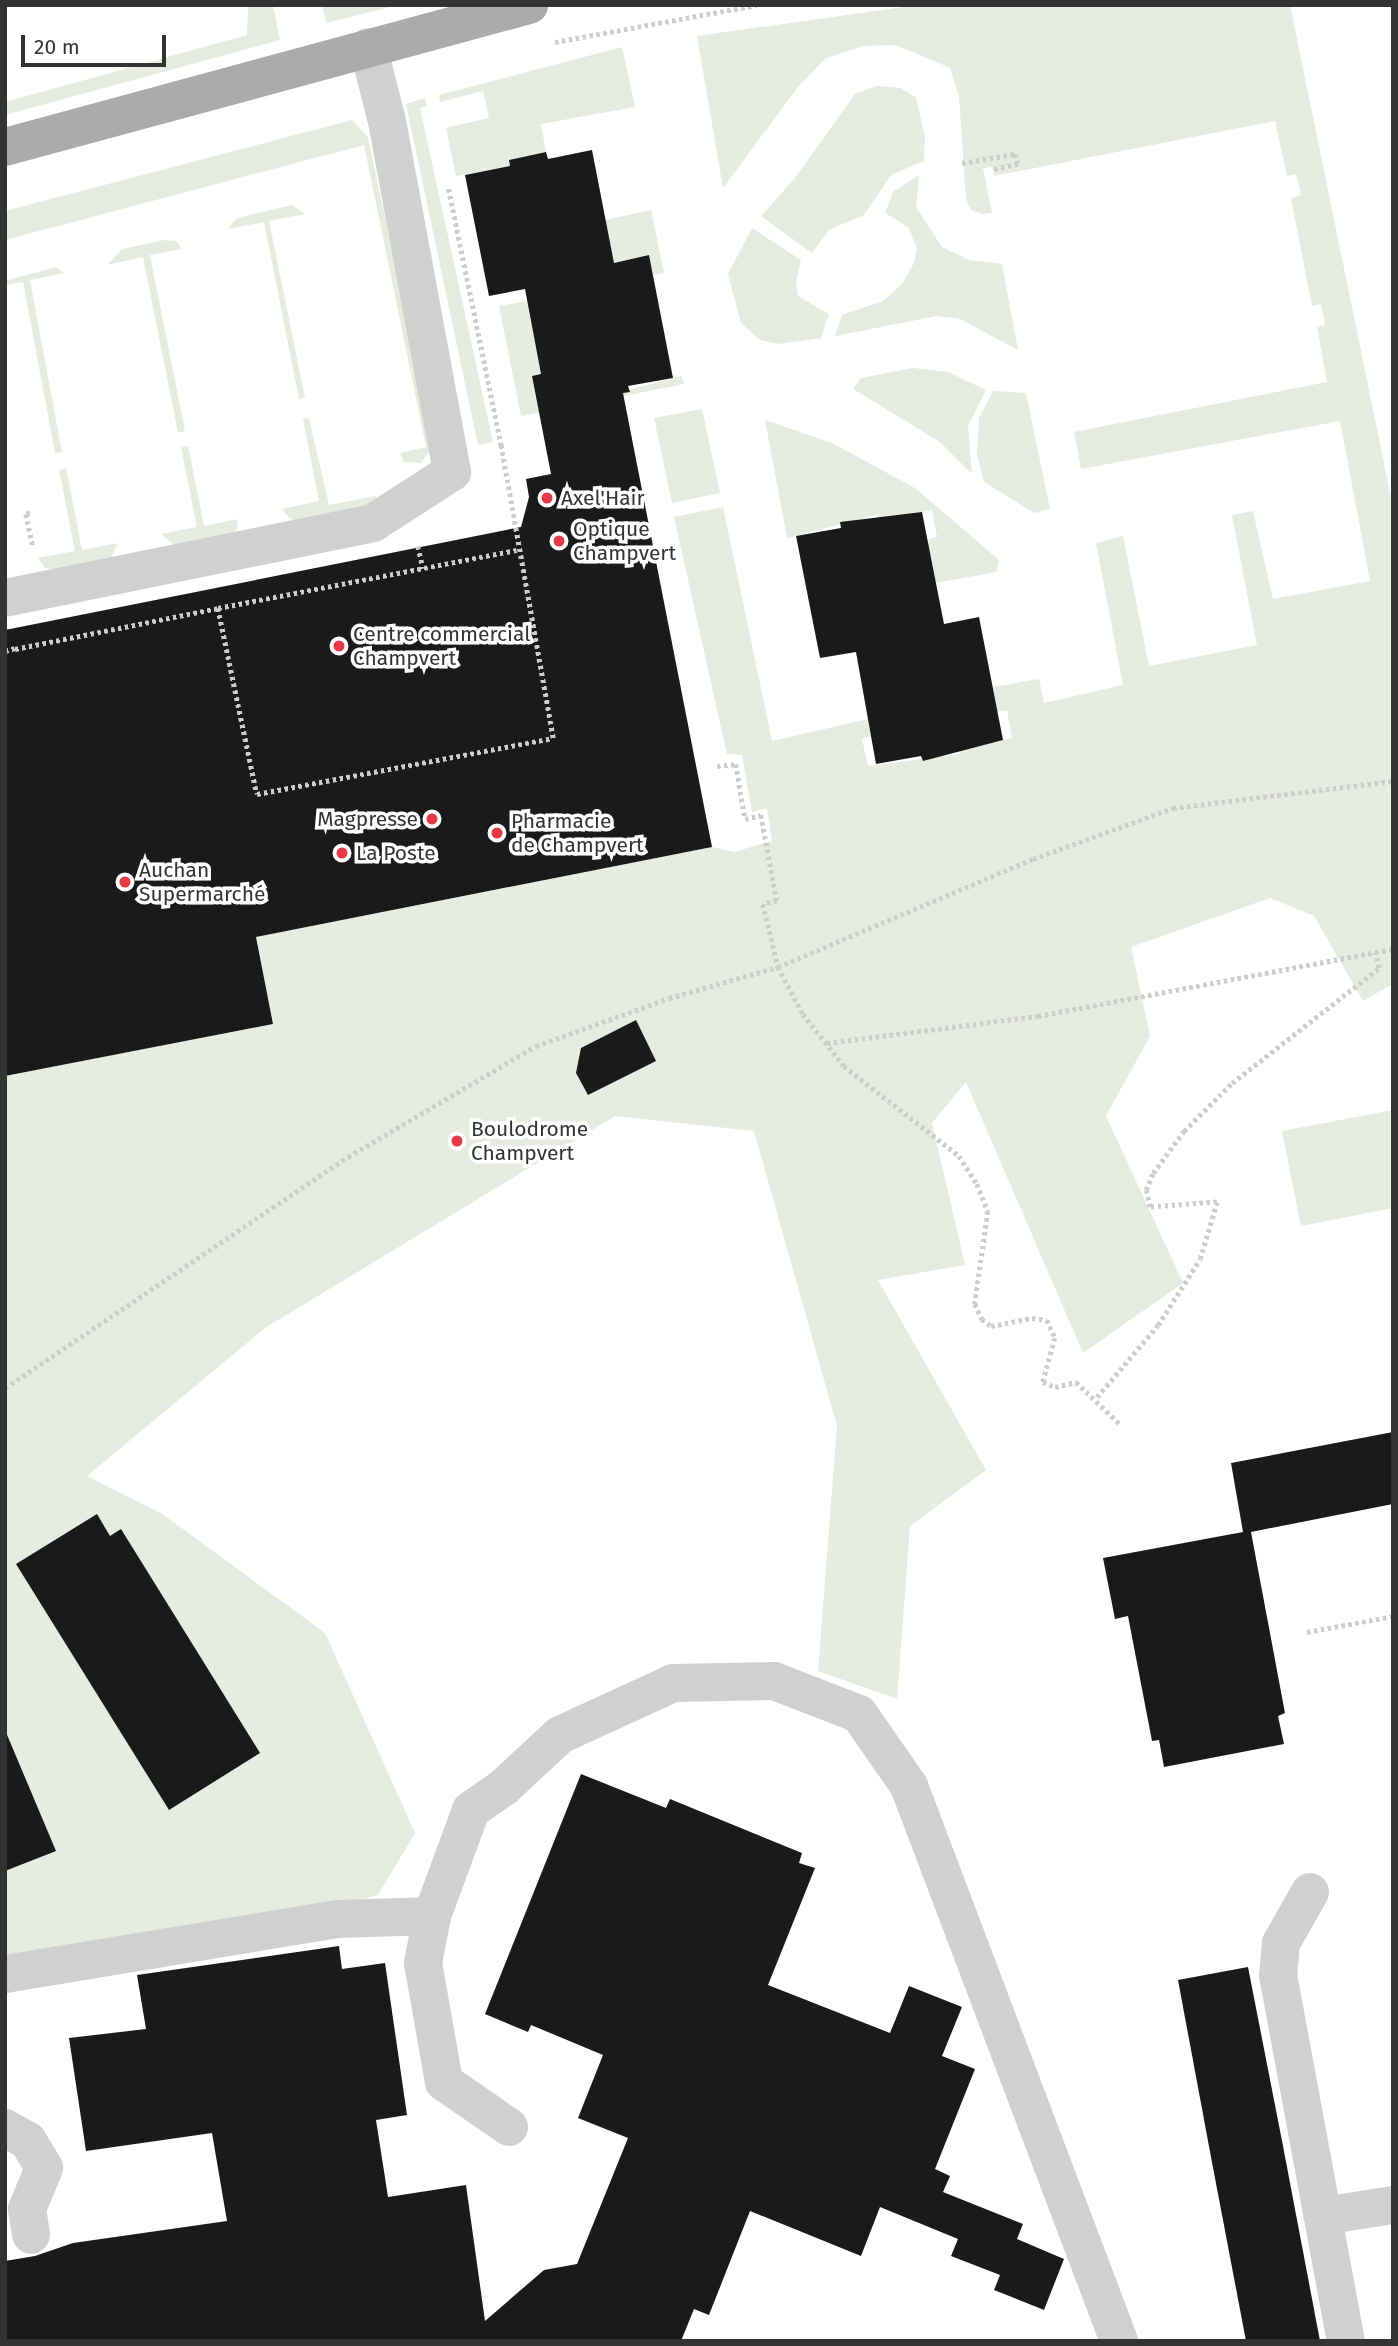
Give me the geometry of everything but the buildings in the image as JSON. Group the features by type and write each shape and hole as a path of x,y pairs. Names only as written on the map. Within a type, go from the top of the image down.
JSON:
{"main road":[{"path":"5,147 528,5"}],"lane":[{"path":"5,598 373,523 452,472 386,117 368,47"},
{"path":"509,2127 444,2082 423,1963 432,1916 471,1810 504,1787 561,1735 673,1683 774,1681 859,1714 909,1786 1119,2341"},
{"path":"1310,1892 1280,1943 1278,1975 1346,2341"},
{"path":"5,1974 338,1919 432,1916"},
{"path":"5,2128 28,2141 44,2168 27,2209 32,2235"},
{"path":"1323,2216 1393,2205"}],"path":[{"path":"962,163 1015,154 1018,164 993,170"},
{"path":"218,608 257,794 553,738 516,550 501,446 445,173"},
{"path":"15,649 516,550"},
{"path":"717,766 736,764 745,819 761,816 777,901 763,904 778,967 826,1043 866,1087 959,1156 977,1184 988,1212 975,1304 982,1319 991,1326 1032,1318 1047,1320 1055,1338 1043,1382 1055,1387 1076,1382 1097,1398 1121,1425"},
{"path":"5,1388 348,1157 536,1046 669,998 778,967 1033,859 1173,808 1393,780"},
{"path":"826,1043 1038,1016 1393,949"},
{"path":"1097,1398 1158,1325 1186,1281 1199,1259 1217,1202 1150,1207 1146,1190 1153,1173 1184,1131 1232,1083 1379,968 1375,952"},
{"path":"1307,1632 1393,1616"}],"shaded area":[{"path":"248,5 273,5 280,40 5,115 5,102 247,35"},
{"path":"322,5 398,5 326,23"},
{"path":"918,5 1290,5 1393,507 1393,984 1363,1001 1314,916 1270,898 1131,947 1150,1036 1106,1116 1183,1283 1083,1353 966,1082 932,1123 965,1265 878,1280 986,1470 910,1526 897,1699 818,1671 837,1426 754,1131 615,1116 265,1328 87,1476 161,1513 325,1633 415,1833 378,1895 5,1994 5,1076 273,1024 256,937 712,847 734,852 772,841 767,808 752,812 742,755 727,754 674,517 723,507 772,741 868,719 871,736 862,739 868,766 960,754 959,748 1012,738 1007,710 997,712 993,687 1039,679 1044,703 1123,685 1096,543 1123,536 1149,666 1257,645 1232,515 1253,511 1273,599 1370,581 1340,421 1081,469 1074,432 1327,382 1317,327 1325,325 1321,304 1312,306 1291,198 1301,195 1296,174 1287,176 1275,121 994,176 992,167 983,168 992,213 983,214 971,210 966,200 959,96 950,68 896,45 864,46 826,58 798,87 723,188 697,36"},
{"path":"622,47 635,107 541,124 546,152 509,160 510,166 456,176 446,128 489,118 483,91 440,102 439,95"},
{"path":"877,86 901,88 916,98 925,137 924,161 891,175 864,215 829,230 812,253 761,216 794,179 855,94"},
{"path":"425,98 427,106 420,108 493,442 478,445 406,104"},
{"path":"352,120 368,137 433,446 421,463 404,462 400,453 426,447 364,145 5,240 5,211"},
{"path":"919,175 916,207 942,247 969,260 1002,264 1018,350 960,319 937,316 835,336 842,315 883,301 902,284 914,263 917,248 908,227 885,213 893,192"},
{"path":"292,205 305,214 269,221 305,398 299,399 264,222 228,229 237,218"},
{"path":"651,210 664,273 653,275 649,255 614,263 605,220"},
{"path":"752,228 801,260 796,283 798,296 829,314 821,338 778,344 760,340 741,323 728,274"},
{"path":"164,240 176,241 182,249 150,255 185,431 178,433 143,257 107,265 122,249"},
{"path":"56,267 64,273 30,280 62,452 55,453 23,282 5,285 5,281"},
{"path":"527,301 541,374 532,376 537,403 591,393 593,399 682,376 684,384 521,416 499,306"},
{"path":"913,368 948,372 986,390 968,426 972,474 940,442 853,389 861,378"},
{"path":"993,391 1026,393 1050,509 1034,513 984,482 977,455 979,418"},
{"path":"702,409 720,493 672,503 654,418"},
{"path":"309,418 329,505 376,496 377,501 362,511 302,522 290,519 282,509 319,501 303,419"},
{"path":"765,420 832,443 915,488 999,560 996,572 936,583 927,540 937,537 932,510 879,520 877,515 787,538"},
{"path":"188,446 204,526 238,519 237,530 228,538 178,548 161,534 197,527 181,447"},
{"path":"66,468 82,550 118,543 109,561 56,570 45,568 38,558 75,551 59,470"},
{"path":"1393,1110 1393,1208 1301,1226 1282,1131"}],"place":[{"name":"Axel'Hair","path":"547,498"},
{"name":"Optique Champvert","path":"559,541"},
{"name":"Centre commercial Champvert","path":"339,646"},
{"name":"Magpresse","path":"432,819"},
{"name":"Pharmacie de Champvert","path":"497,833"},
{"name":"La Poste","path":"342,853"},
{"name":"Auchan Supermarché","path":"125,882"},
{"name":"Boulodrome Champvert","path":"457,1141"}]}
